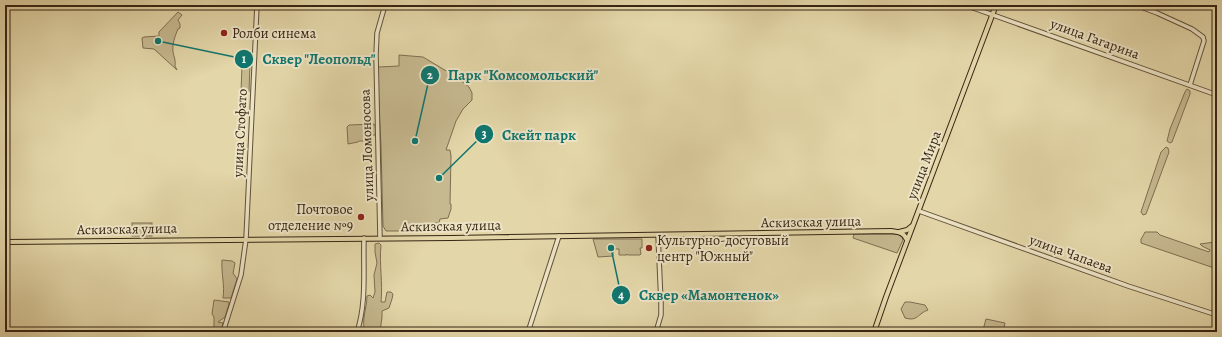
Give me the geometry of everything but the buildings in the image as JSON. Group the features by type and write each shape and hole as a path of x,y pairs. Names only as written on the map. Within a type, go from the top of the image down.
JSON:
{"main road":[{"name":"улица Мира","path":"874,332 996,5"},
{"path":"898,232 907,230 913,226"},
{"name":"Аскизская улица","path":"5,242 898,232"},
{"path":"898,232 906,236 908,240"}],"street":[{"name":"улица Стофато","path":"223,332 241,275 246,239 257,5"},
{"name":"улица Ломоносова","path":"380,238 376,55 377,33 385,5"},
{"name":"улица Гагарина","path":"966,5 1217,96"},
{"path":"1136,5 1192,29 1203,37 1204,41 1190,85"},
{"name":"улица Чапаева","path":"919,211 1128,286 1217,315"},
{"path":"656,332 661,315 658,235"},
{"path":"528,332 558,236"},
{"path":"357,332 363,312 364,301 364,238"}],"shaded area":[{"path":"178,12 182,15 178,20 180,28 178,29 173,43 175,66 177,70 154,49 143,48 142,38 159,36 159,32"},
{"path":"399,55 423,57 458,78 469,87 472,93 472,100 463,109 456,121 446,150 450,150 451,156 451,209 448,218 440,219 439,223 433,223 433,230 430,231 386,231 383,226 377,68 399,66"},
{"path":"244,63 250,64 249,92 241,92 242,65"},
{"path":"1187,89 1190,91 1190,94 1172,142 1170,143 1167,141 1170,129"},
{"path":"374,124 375,135 370,135 370,141 359,141 348,144 347,127 349,125"},
{"path":"1166,147 1168,148 1169,152 1146,214 1143,215 1141,212 1161,152"},
{"path":"132,223 152,223 152,236 132,236"},
{"path":"1145,232 1157,232 1160,235 1209,252 1210,250 1200,244 1215,242 1217,244 1217,269 1141,243 1141,239"},
{"path":"854,234 898,234 903,240 897,253 853,238"},
{"path":"593,239 642,239 642,248 640,248 641,254 619,255 619,249 613,249 613,256 598,257"},
{"path":"379,243 381,245 381,302 385,302 387,292 391,292 393,294 389,308 382,311 380,332 365,332 364,319 367,296 370,295 373,298 375,292 374,275 377,263 375,244"},
{"path":"222,260 232,261 235,263 233,273 237,279 231,298 223,298 224,288"},
{"path":"214,300 229,302 225,317 218,322 223,323 221,332 214,332 214,317 212,314"},
{"path":"905,302 925,305 928,310 913,319 905,318 901,309"},
{"path":"986,319 1005,323 1003,332 990,332 983,330"}],"place":[{"name":"Ролби синема","path":"224,33"},
{"name":"Сквер \"Леопольд\"","path":"158,41"},
{"name":"Парк \"Комсомольский\"","path":"415,141"},
{"name":"Скейт парк","path":"439,178"},
{"name":"Почтовое отделение №9","path":"361,217"},
{"name":"Сквер «Мамонтенок»","path":"611,248"},
{"name":"Культурно-досуговый центр \"Южный\"","path":"649,248"}]}
